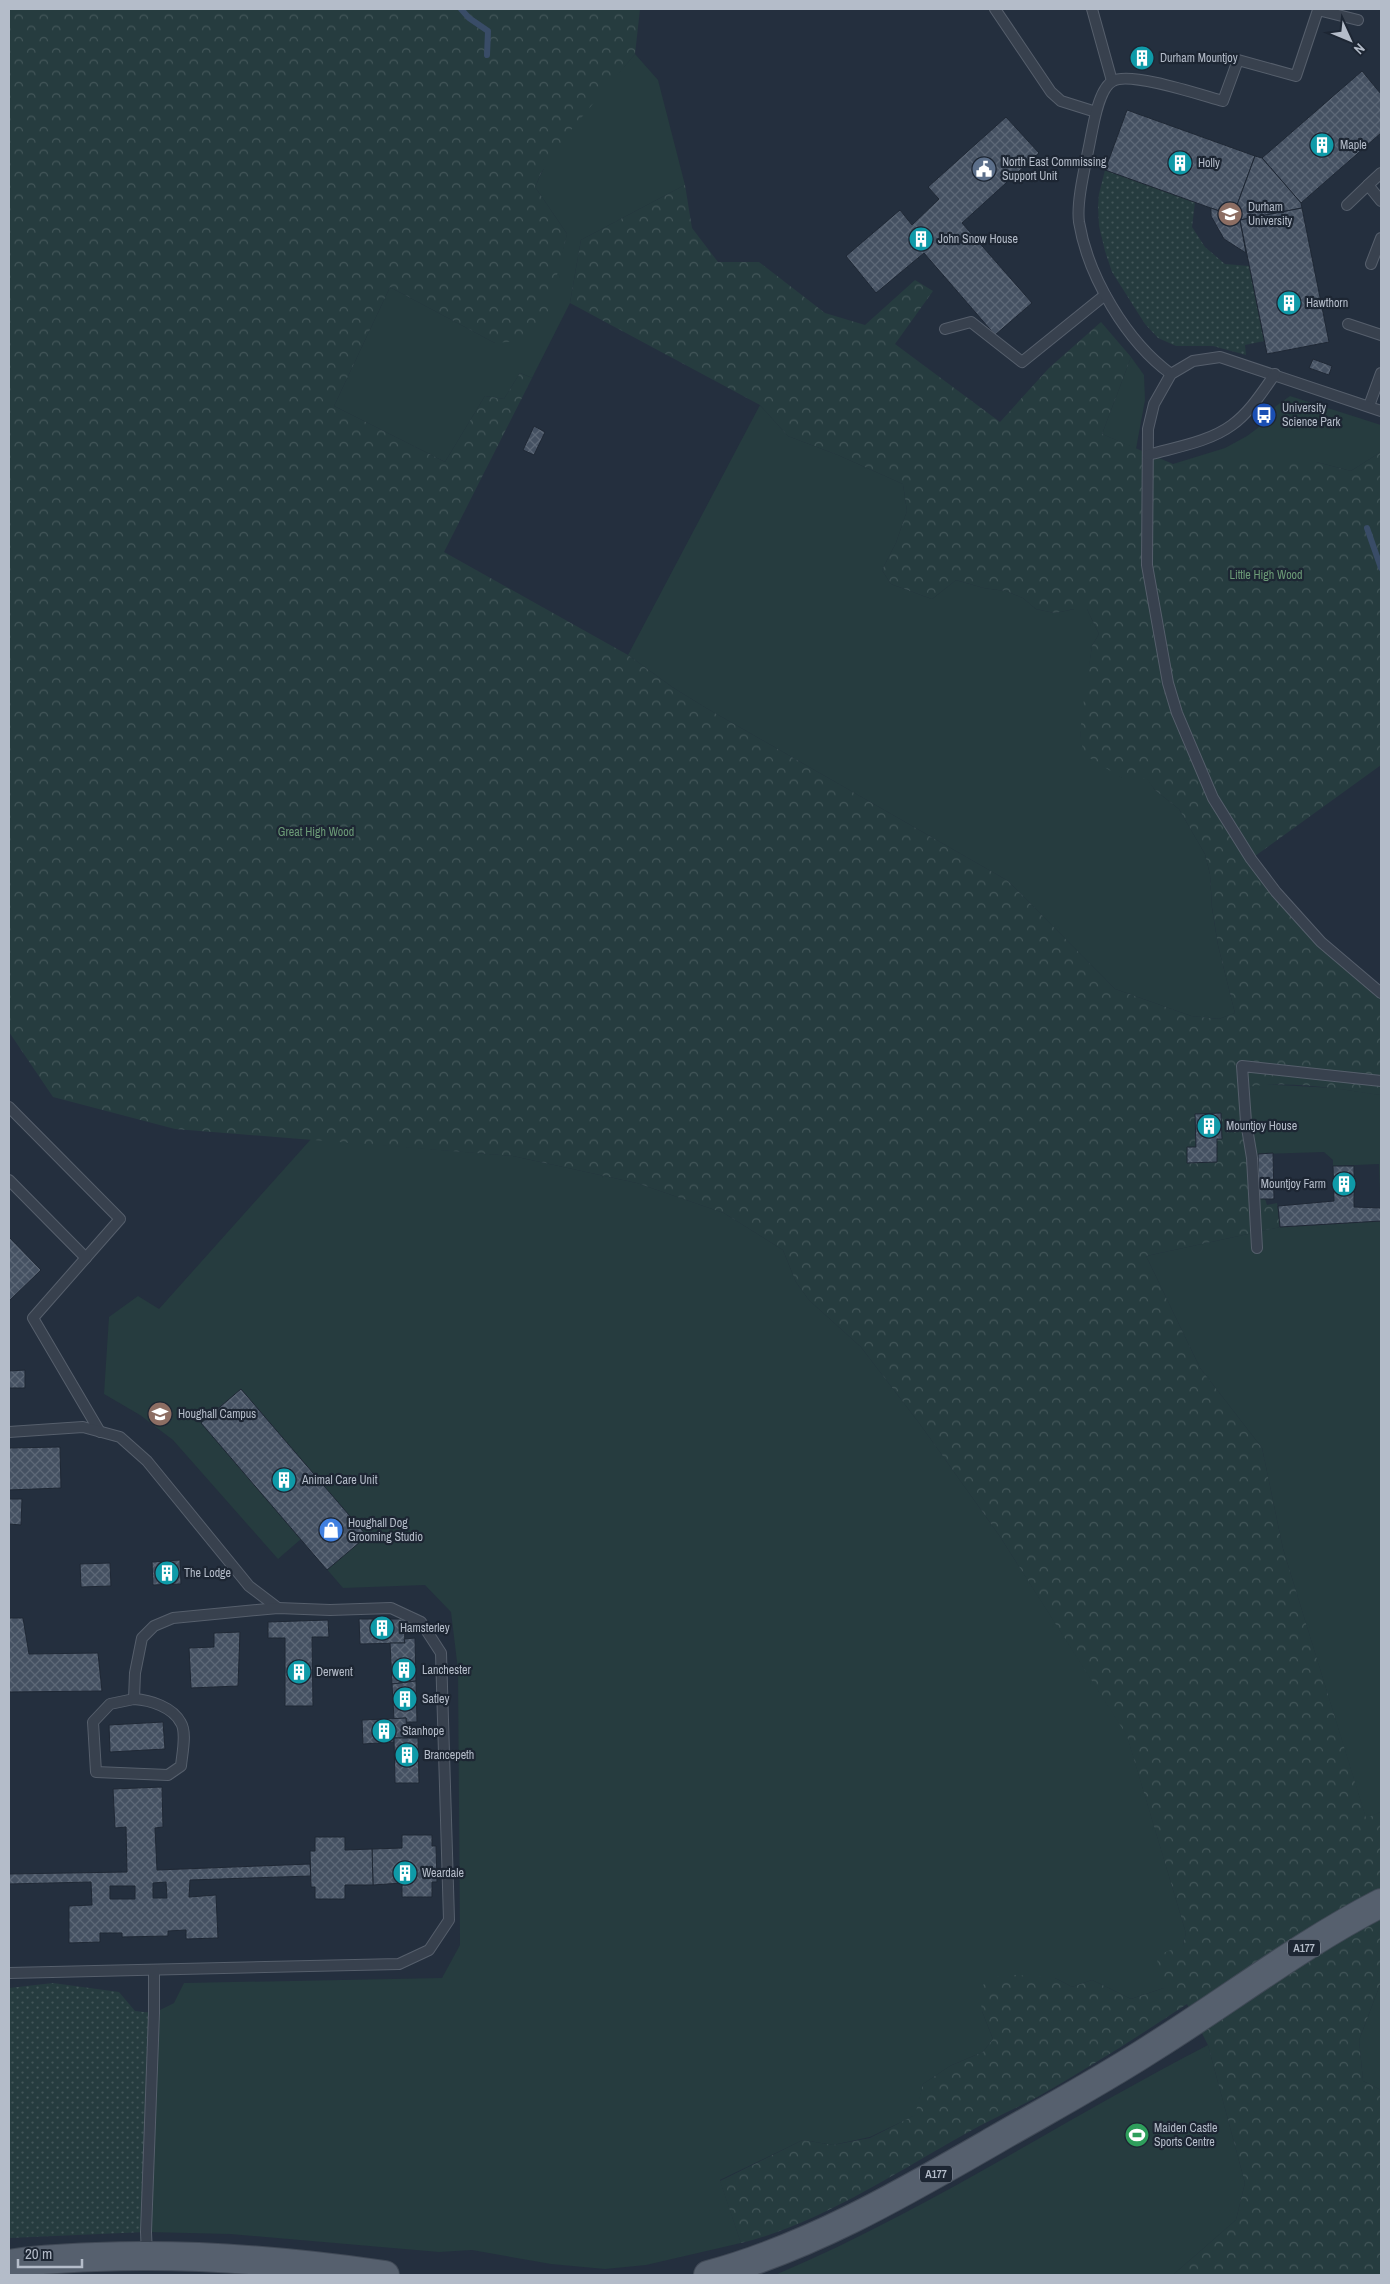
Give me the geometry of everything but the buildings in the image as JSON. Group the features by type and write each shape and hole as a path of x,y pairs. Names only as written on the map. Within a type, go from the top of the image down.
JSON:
{"main road":[{"name":"A177","path":"708,2275 748,2264 839,2226 924,2181 1145,2053 1342,1923 1381,1902"},
{"path":"9,2264 36,2260 147,2255 291,2262 385,2275"}],"lane":[{"path":"996,9 1050,92 1062,101 1096,112"},
{"path":"1092,9 1112,81"},
{"path":"1172,374 1154,362 1120,319 1105,295 1088,258 1079,221 1096,112 1105,90 1112,81 1124,77 1223,101 1238,60 1296,76 1318,10 1358,20"},
{"path":"1346,204 1381,173"},
{"path":"1368,185 1381,200"},
{"path":"1371,264 1381,238"},
{"path":"945,329 971,322 1022,362 1105,295"},
{"path":"1348,324 1381,335"},
{"path":"1381,411 1220,357 1193,361 1172,374 1154,404 1148,429 1147,565 1168,683 1177,713 1210,789 1251,859 1276,892 1321,942 1381,993"},
{"path":"1369,406 1381,373"},
{"path":"1148,455 1204,439 1232,425 1257,399 1274,374"},
{"path":"1257,1248 1252,1158 1246,1122 1242,1066 1381,1081"},
{"path":"9,1107 120,1219 32,1318 100,1432"},
{"path":"9,1180 86,1258"},
{"path":"9,1432 83,1428 120,1437 147,1461 249,1586 278,1608"},
{"path":"9,1973 399,1964 429,1950 449,1920 441,1653 421,1622 390,1608 330,1610 278,1608 173,1618 154,1626 142,1638 135,1673 134,1699"},
{"path":"134,1699 150,1700 173,1713 182,1724 181,1766 168,1775 96,1772 93,1722 110,1704 134,1699"},
{"path":"147,2255 146,2232 154,1970"}],"green space":[{"name":"Great High Wood","path":"9,9 640,9 635,54 571,130 541,173 535,187 567,234 547,316 517,341 495,343 390,287 334,406 445,462 485,396 504,399 520,373 532,378 444,552 628,655 672,687 706,708 1008,881 1115,989 1191,1016 1219,1019 1235,1013 1218,945 1212,907 1210,874 1205,854 1179,809 1155,790 1147,779 1122,778 1085,755 1080,739 1082,713 1092,646 1099,634 1087,609 1074,609 1055,613 1036,609 1023,598 1006,591 984,588 956,580 932,599 891,584 882,570 896,543 907,511 903,484 838,455 788,436 760,405 570,303 581,240 685,185 692,228 718,262 759,262 825,313 865,325 915,280 933,291 895,344 1000,422 1049,368 1101,322 1131,357 1102,434 1173,464 1264,458 1316,462 1351,471 1381,452 1381,765 1251,859 1276,892 1381,993 1381,1095 1330,1088 1277,1084 1244,1088 1253,1157 1258,1154 1259,1199 1265,1199 1267,1205 1277,1203 1280,1227 1146,1256 1200,1368 1262,1448 1283,1549 1366,1818 1381,1812 1381,1982 1359,2040 1363,2081 1381,2090 1381,2275 1173,2275 1236,2220 1245,2183 1208,2045 1187,2004 1058,2085 974,2129 884,2181 799,2223 741,2243 720,2181 803,2140 833,2145 870,2138 915,2115 923,2084 950,2066 983,2052 993,2039 982,2011 979,1987 1003,1974 1055,1978 1072,1987 1092,1980 1131,1999 1164,1988 1156,1956 1183,1945 1186,1933 1127,1736 999,1535 920,1424 861,1347 809,1300 796,1282 783,1250 724,1213 637,1183 513,1156 175,1129 53,1097 9,1032"},
{"path":"635,54 658,80 685,185 581,240 570,303 532,378 520,373 504,399 485,396 445,462 334,406 390,287 495,343 558,267 567,234 535,187 544,169 567,134"},
{"path":"1105,170 1195,202 1192,227 1205,247 1225,264 1249,266 1264,341 1245,345 1246,355 1213,346 1176,346 1158,338 1145,324 1112,272 1105,251 1099,226 1098,206"},
{"path":"1131,357 1144,375 1145,400 1136,449 1102,434"},
{"path":"1290,396 1381,425 1381,452 1351,471 1316,462 1173,464 1225,448 1247,436 1259,427 1276,406"},
{"path":"760,405 788,436 838,455 903,484 907,511 896,543 882,570 891,584 932,599 956,580 984,588 1006,591 1023,598 1036,609 1055,613 1074,609 1087,609 1099,634 1092,646 1080,739 1122,778 1147,778 1155,790 1179,809 1205,854 1210,874 1212,908 1218,945 1235,1013 1219,1019 1191,1016 1115,989 1008,881 706,708 672,687 628,655"},
{"path":"1261,1084 1334,1088 1381,1095 1381,1221 1379,1164 1333,1166 1333,1160 1324,1152 1258,1154 1252,1158 1244,1088"},
{"path":"311,1139 513,1156 637,1183 724,1213 783,1250 796,1282 809,1300 861,1347 920,1424 999,1535 1127,1735 1186,1933 1183,1945 1164,1988 1131,1999 1092,1980 1072,1987 1055,1978 982,2011 993,2039 983,2052 950,2066 923,2084 916,2115 870,2137 833,2145 803,2140 720,2180 741,2243 646,2265 605,2269 551,2264 472,2250 439,2252 230,2234 146,2232 154,2013 174,2003 184,1983 442,1978 460,1945 458,1670 451,1612 425,1585 343,1588 301,1539 278,1559 173,1440 140,1415 104,1394 109,1317 138,1296 159,1309"},
{"path":"1381,1221 1381,1812 1366,1819 1283,1549 1262,1448 1200,1368 1146,1256 1280,1227"},
{"path":"1381,1982 1381,2090 1363,2081 1359,2040"},
{"path":"53,1983 119,1992 135,2011 154,2013 146,2232 9,2238 9,1988"},
{"name":"Maiden Castle Sports Centre","path":"1208,2045 1245,2183 1236,2220 1173,2275 775,2275 886,2223"}],"waterway":[{"path":"461,9 469,18 488,31 487,55"},
{"path":"1367,528 1381,568"}],"place":[{"name":"Durham Mountjoy","path":"1142,58"},
{"name":"Maple","path":"1322,145"},
{"name":"Holly","path":"1180,163"},
{"name":"North East Commissing Support Unit","path":"984,169"},
{"name":"Durham University","path":"1230,214"},
{"name":"John Snow House","path":"921,239"},
{"name":"Hawthorn","path":"1289,303"},
{"name":"University Science Park","path":"1264,415"},
{"name":"Mountjoy House","path":"1209,1126"},
{"name":"Mountjoy Farm","path":"1344,1184"},
{"name":"Houghall Campus","path":"160,1414"},
{"name":"Animal Care Unit","path":"284,1480"},
{"name":"Houghall Dog Grooming Studio","path":"331,1530"},
{"name":"The Lodge","path":"167,1573"},
{"name":"Hamsterley","path":"382,1628"},
{"name":"Lanchester","path":"404,1670"},
{"name":"Derwent","path":"299,1672"},
{"name":"Satley","path":"405,1699"},
{"name":"Stanhope","path":"384,1731"},
{"name":"Brancepeth","path":"407,1755"},
{"name":"Weardale","path":"405,1873"},
{"name":"Maiden Castle Sports Centre","path":"1137,2135"}],"park label":[{"name":"Little High Wood","path":"1266,575"}]}
